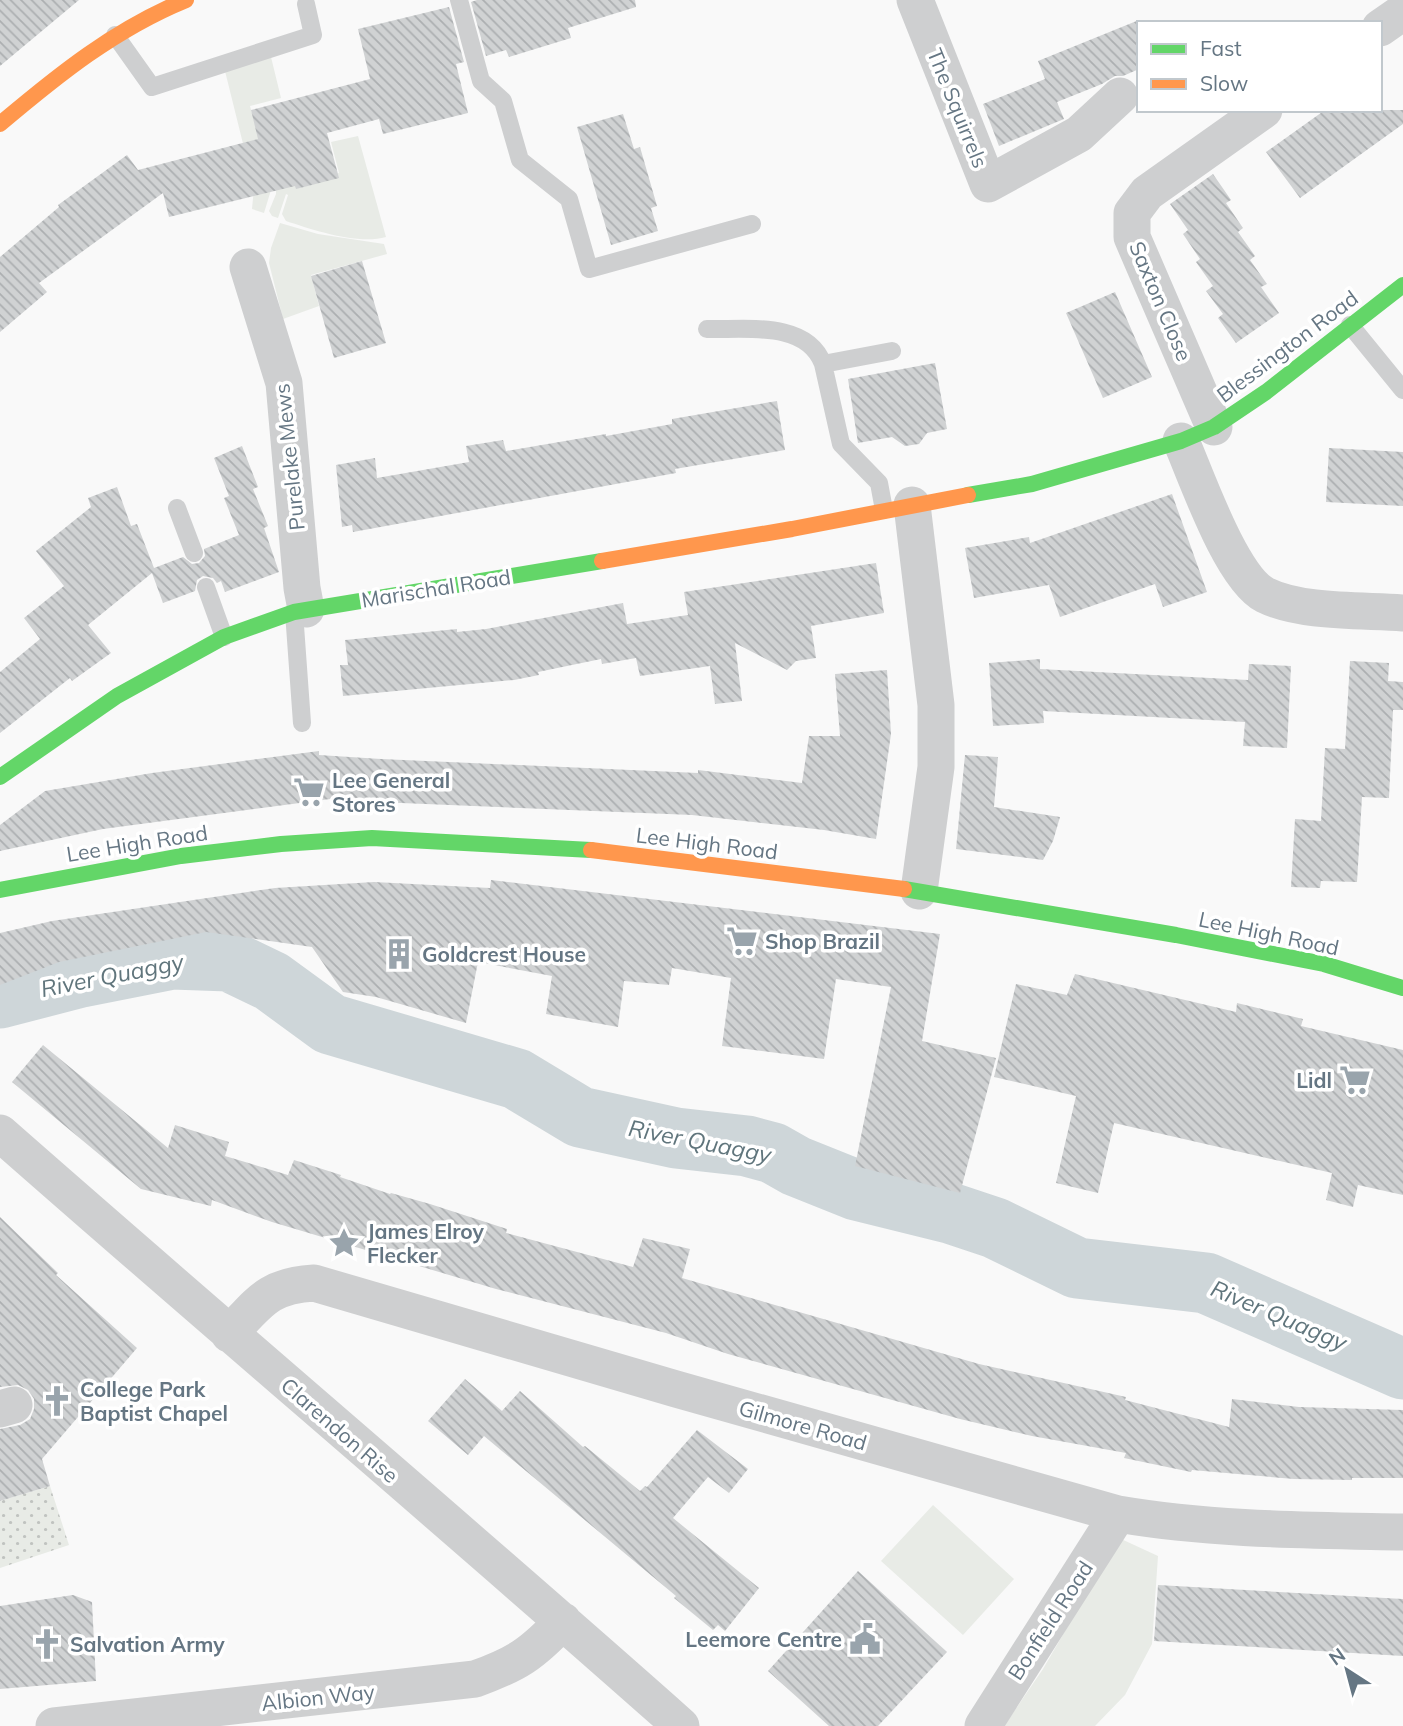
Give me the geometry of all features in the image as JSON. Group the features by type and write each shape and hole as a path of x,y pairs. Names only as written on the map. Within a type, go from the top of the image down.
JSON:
{"main road":[{"path":"0,124 66,69 115,35 167,7 186,0"},
{"name":"Blessington Road","path":"1032,484 1181,442 1214,427 1266,392 1403,285"},
{"name":"Marischal Road","path":"0,777 117,696 224,637 300,611 792,529 1032,484"},
{"name":"Lee High Road","path":"0,890 181,856 281,844 373,838 570,847 919,891 1324,964 1403,988"}],"street":[{"name":"The Squirrels","path":"915,0 988,184 1079,134 1120,96"},
{"path":"1382,27 1403,12"},
{"name":"Saxton Close","path":"1214,427 1132,237 1132,214 1147,193 1261,112"},
{"name":"Purelake Mews","path":"248,267 284,383 302,588 300,611"},
{"path":"1181,442 1222,538 1240,570 1264,594 1306,607 1403,613"},
{"path":"898,508 936,705 936,767 919,891"},
{"name":"Clarendon Rise","path":"0,1133 681,1726"},
{"name":"Gilmore Road","path":"229,1334 265,1297 289,1285 314,1283 1118,1514 1152,1520 1226,1526 1403,1532"},
{"name":"Bonfield Road","path":"983,1726 1118,1514"},
{"name":"Albion Way","path":"54,1726 475,1679 507,1668 535,1650 563,1621"}],"lane":[{"path":"459,0 481,81 503,101 520,160 569,200 589,269 752,224"},
{"path":"115,35 152,87 313,35 306,4"},
{"path":"1350,325 1403,390"},
{"path":"707,329 776,330 795,336 810,345 819,354 823,364 841,444 878,482 898,508"},
{"path":"823,364 892,351"},
{"path":"177,508 194,553"},
{"path":"206,587 224,637"},
{"path":"300,611 302,723"}],"shaded area":[{"path":"271,57 281,98 250,106 261,146 296,183 339,173 331,142 358,136 386,237 349,238 286,221 282,214 288,195 286,194 278,218 272,216 269,211 276,188 271,190 264,213 252,209 254,188 225,71"},
{"path":"280,223 318,234 384,244 387,254 311,275 319,306 283,319 269,263"},
{"path":"50,1486 69,1545 0,1568 0,1501"},
{"path":"933,1505 1014,1579 963,1635 881,1561"},
{"path":"1119,1538 1158,1556 1152,1644 1125,1695 1095,1726 1004,1726 1043,1669"}],"building":[{"path":"0,0 79,0 0,66"},
{"path":"635,0 636,7 568,28 571,38 509,57 506,50 486,56 471,2"},
{"path":"449,7 464,62 456,64 468,113 383,134 379,119 327,133 339,178 169,217 163,193 39,283 47,292 0,332 0,257 59,207 58,205 127,155 138,170 258,139 251,110 370,79 358,29"},
{"path":"1139,20 1137,70 1123,76 1115,76 1057,102 1064,119 999,146 983,104 1045,79 1038,61"},
{"path":"1403,110 1403,124 1300,198 1266,152 1322,112"},
{"path":"623,114 634,149 640,147 657,206 651,208 658,231 611,245 577,127"},
{"path":"1213,174 1231,200 1226,203 1243,228 1238,232 1255,256 1250,260 1267,284 1261,287 1279,313 1236,343 1218,318 1223,314 1206,291 1213,286 1196,262 1200,259 1183,234 1188,230 1170,204"},
{"path":"362,261 386,343 334,358 311,276"},
{"path":"1115,292 1152,377 1103,398 1066,313"},
{"path":"935,363 947,429 927,433 919,444 905,446 892,437 858,443 848,379"},
{"path":"777,401 785,450 675,469 676,473 353,532 352,525 342,527 336,465 375,458 377,478 469,462 466,446 503,440 506,451 672,424 672,419"},
{"path":"242,446 258,487 253,489 268,526 264,528 279,572 225,592 221,581 217,583 213,578 203,576 197,580 195,591 163,603 152,573 88,625 111,653 72,681 70,678 0,733 0,672 40,639 24,618 64,586 36,551 91,507 88,498 117,487 131,526 137,524 154,568 183,557 192,564 199,563 205,556 204,549 239,535 224,498 229,496 214,458"},
{"path":"1329,448 1403,452 1403,506 1326,502"},
{"path":"1172,494 1207,592 1163,607 1155,584 1060,617 1049,585 974,598 965,548 1029,537 1030,543"},
{"path":"876,563 884,613 811,626 816,658 796,661 787,670 735,643 742,701 715,704 710,666 640,676 636,658 602,664 601,659 538,672 539,675 514,680 343,696 340,665 348,665 345,640 457,629 457,632 486,629 623,603 627,624 688,615 684,592"},
{"path":"1040,659 1040,669 1248,680 1249,664 1291,666 1287,748 1243,746 1245,722 1043,711 1044,723 993,726 989,663"},
{"path":"1350,661 1389,663 1388,681 1403,682 1403,710 1393,710 1389,798 1362,797 1357,882 1321,881 1320,888 1291,887 1295,819 1321,821 1325,748 1345,749"},
{"path":"887,670 891,734 876,839 824,830 692,815 353,801 353,796 103,829 0,851 0,825 45,791 152,773 319,751 319,755 381,759 698,773 698,770 802,783 809,736 840,736 835,674"},
{"path":"965,755 998,757 994,807 1060,817 1053,841 1043,860 956,849"},
{"path":"491,880 940,934 922,1041 996,1058 960,1193 855,1166 891,987 836,979 824,1059 722,1046 731,978 672,968 669,985 624,981 618,1027 546,1014 552,976 478,962 466,1023 376,997 343,992 312,947 206,932 59,962 0,985 0,933 52,921 275,888 374,882 490,888"},
{"path":"1075,974 1236,1012 1237,1003 1303,1019 1301,1026 1403,1050 1403,1195 1358,1185 1353,1207 1326,1200 1332,1173 1114,1123 1098,1193 1056,1183 1076,1096 994,1077 1016,984 1067,995"},
{"path":"43,1045 168,1148 175,1125 229,1142 225,1156 288,1175 294,1160 390,1194 507,1229 506,1233 633,1267 643,1238 690,1249 682,1278 979,1364 1126,1397 1125,1400 1229,1427 1232,1399 1299,1407 1403,1410 1403,1478 1294,1479 1191,1472 1124,1458 1126,1453 1032,1436 960,1419 728,1354 666,1333 496,1289 272,1222 212,1200 211,1206 141,1189 12,1082"},
{"path":"0,1217 58,1273 56,1275 137,1348 42,1459 50,1486 0,1501 0,1429 20,1425 30,1419 34,1399 28,1390 18,1385 0,1387"},
{"path":"465,1379 502,1411 520,1391 583,1447 640,1491 647,1487 697,1430 748,1469 729,1493 708,1477 673,1518 759,1588 725,1631 718,1625 713,1630 484,1436 468,1455 428,1421"},
{"name":"Leemore Centre","path":"858,1571 947,1652 878,1726 829,1726 768,1671"},
{"path":"1158,1585 1403,1599 1403,1656 1154,1641"},
{"name":"Salvation Army","path":"73,1595 92,1602 96,1681 0,1689 0,1606"}],"waterway":[{"name":"River Quaggy","path":"0,998 81,977 172,959 229,961 271,981 330,1024 517,1079 580,1117 676,1138 747,1146 773,1153 796,1166 856,1190 953,1214 995,1228 1077,1268 1206,1283 1403,1369"}],"traffic: fast":[{"path":"968,495 1032,484 1181,441 1214,427 1266,392 1403,285"},
{"path":"0,777 117,696 224,637 294,612 602,561"},
{"path":"0,890 181,856 281,844 372,838 591,850"},
{"path":"904,889 1176,935 1324,964 1403,988"}],"traffic: slow":[{"path":"0,124 88,54 135,25 186,0"},
{"path":"602,561 792,529 968,495"},
{"path":"591,850 904,889"}],"place":[{"name":"Lee General Stores","path":"309,792"},
{"name":"Shop Brazil","path":"742,941"},
{"name":"Goldcrest House","path":"399,954"},
{"name":"Lidl","path":"1355,1080"},
{"name":"James Elroy Flecker","path":"344,1243"},
{"name":"College Park Baptist Chapel","path":"57,1401"},
{"name":"Leemore Centre","path":"865,1639"},
{"name":"Salvation Army","path":"47,1644"}]}
